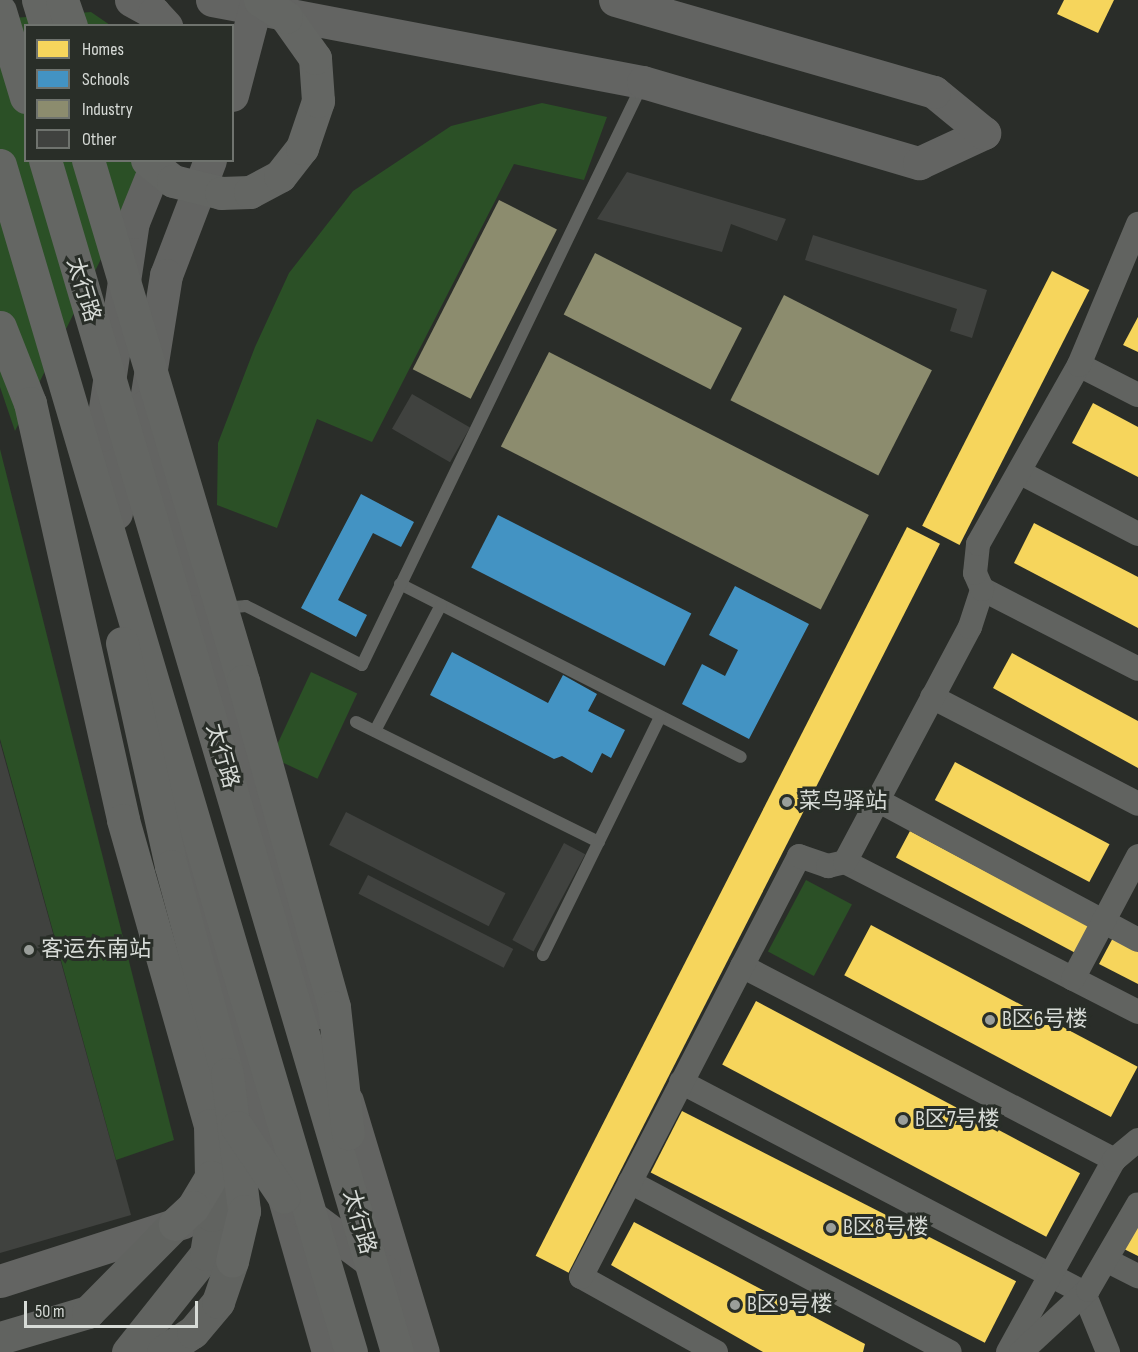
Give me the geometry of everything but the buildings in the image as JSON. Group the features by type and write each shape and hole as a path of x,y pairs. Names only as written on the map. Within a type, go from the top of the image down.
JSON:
{"highway":[{"path":"38,0 45,24"},
{"path":"62,0 70,24"},
{"path":"150,162 174,181 221,194 250,192 280,176 302,148 318,101 315,58 286,17 258,3"},
{"path":"0,11 21,82"},
{"name":"太行路","path":"46,162 358,1219 420,1350"},
{"path":"89,162 243,681 334,1007 358,1219"},
{"name":"太行路","path":"0,165 351,1352"},
{"path":"0,327 30,403 123,820 210,1125 211,1173 193,1207 175,1224"},
{"path":"89,461 124,655 171,866 227,1074 244,1211 232,1261"},
{"path":"192,1061 284,1197"}],"main road":[{"path":"131,0 154,13 164,24"},
{"path":"206,24 212,0 258,3 643,82 919,163 984,134 934,92 615,0"},
{"path":"234,88 258,3"},
{"path":"157,162 133,222 100,435 178,831 328,1352"},
{"path":"209,162 166,275 145,405 163,515 197,611 403,1285 420,1350"},
{"path":"128,1352 206,1254 212,1215 211,1173"},
{"path":"0,1281 175,1224 284,1197"},
{"path":"284,1197 403,1285"},
{"path":"0,1338 88,1312 175,1224"},
{"path":"109,1352 152,1331 193,1300 232,1261"},
{"path":"162,1352 193,1332 218,1302 232,1261"}],"street":[{"path":"1138,224 1132,256 1079,365 978,544 975,573 982,589 1138,669"},
{"path":"1079,365 1138,395"},
{"path":"1019,472 1138,534"},
{"path":"845,862 970,627 982,589"},
{"path":"933,697 1138,804"},
{"path":"877,800 1138,940"},
{"path":"716,1352 581,1277 799,856 828,866 845,862 1138,1012"},
{"path":"1073,979 1138,856"},
{"path":"742,966 1114,1160"},
{"path":"681,1082 1050,1272 1084,1293 1108,1352"},
{"path":"1008,1352 1050,1272 1114,1160 1138,1140"},
{"path":"630,1182 950,1352"},
{"path":"1021,1352 1084,1293 1138,1204"},
{"path":"1106,1260 1138,1276"}],"lane":[{"path":"197,611 246,606 362,665 643,82"},
{"path":"400,584 741,757"},
{"path":"375,731 441,605"},
{"path":"543,955 660,717"},
{"path":"356,722 599,842"}],"green space":[{"path":"91,12 109,24 24,24 24,162 158,162 122,217 15,431 0,387 0,19"},
{"path":"542,103 607,117 584,180 514,164 372,442 317,419 277,528 217,505 218,443 255,347 289,273 353,191 451,126"},
{"path":"0,449 174,1140 116,1160 0,739"},
{"path":"311,672 357,694 317,779 271,757"},
{"path":"806,880 852,904 814,976 768,952"}],"place":[{"name":"菜鸟驿站","path":"787,802"},
{"name":"客运东南站","path":"29,950"},
{"name":"B区6号楼","path":"990,1020"},
{"name":"B区7号楼","path":"903,1120"},
{"name":"B区8号楼","path":"831,1228"},
{"name":"B区9号楼","path":"735,1305"}]}
